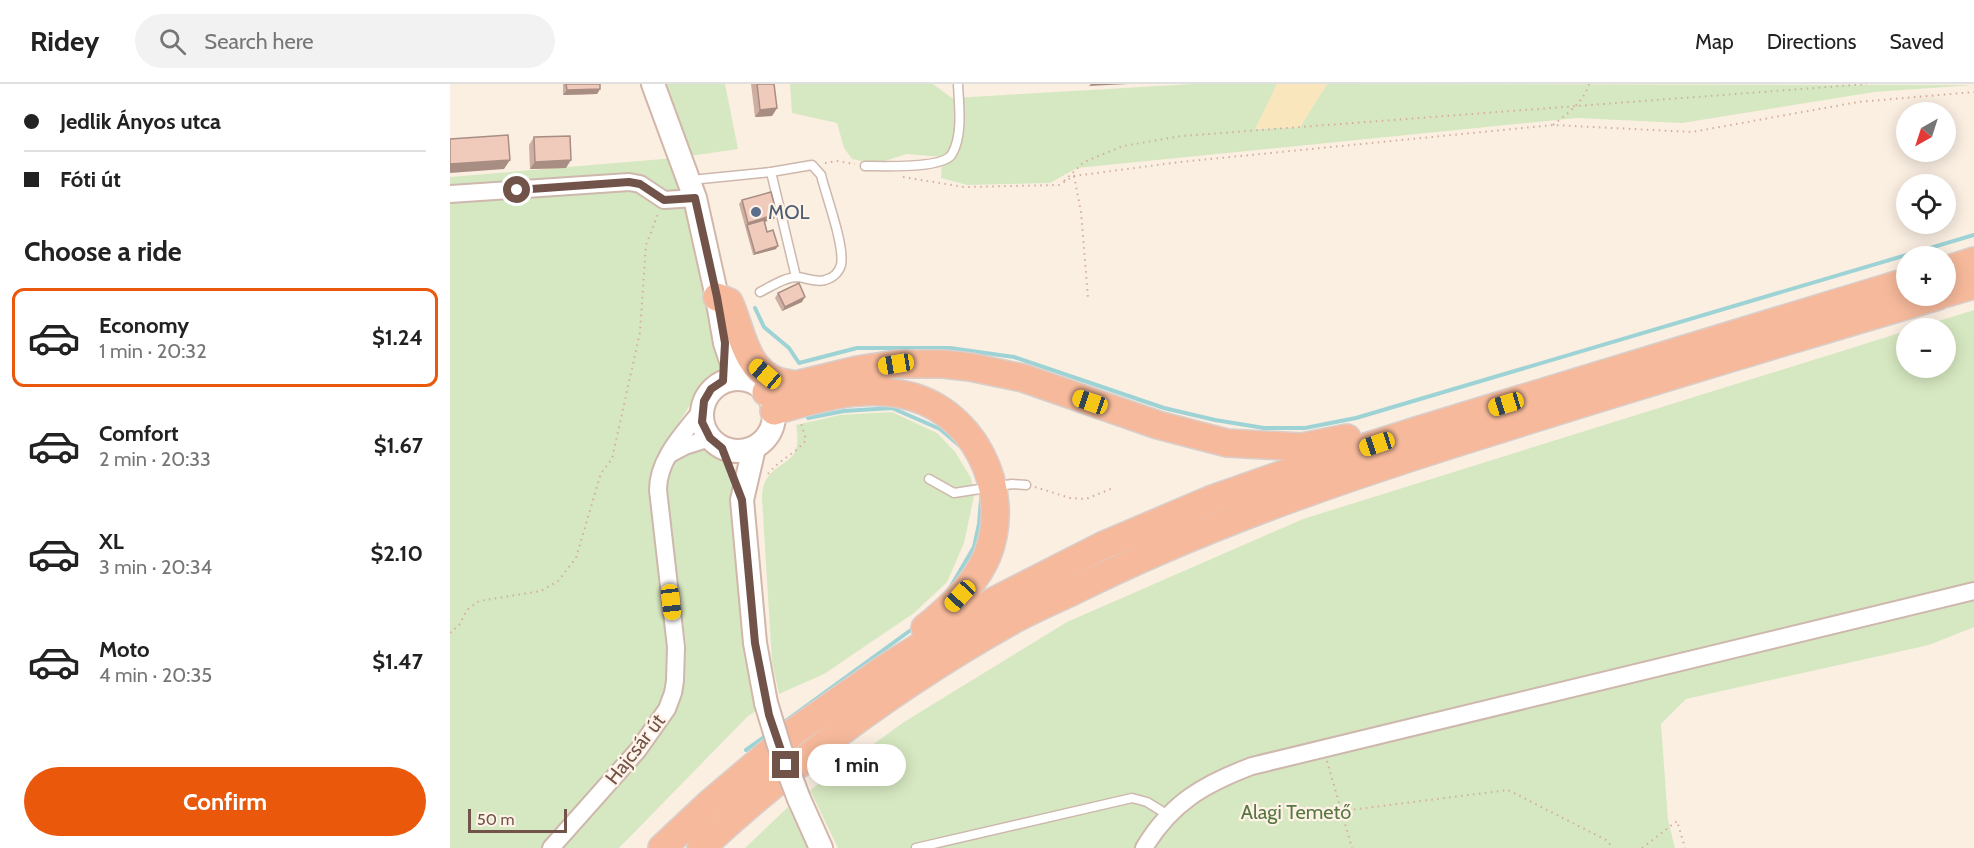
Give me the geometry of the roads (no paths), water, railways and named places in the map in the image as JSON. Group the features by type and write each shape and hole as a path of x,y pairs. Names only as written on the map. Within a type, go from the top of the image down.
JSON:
{"highway":[{"path":"1956,267 1974,261"},
{"path":"662,848 709,804 795,731 884,669 994,601 1102,546 1210,500 1419,430 1896,285"},
{"path":"1956,290 1974,285"},
{"path":"717,297 729,302 755,366 777,381 795,385"},
{"path":"701,848 736,815 808,755 896,692 1012,621 1117,569 1203,531 1366,471 1905,306"},
{"path":"770,401 795,385 857,370 896,364 943,364 970,366 1023,378 1158,425 1227,443 1302,447 1377,432 1419,430"},
{"path":"770,401 869,391 913,397 939,409 959,426 982,454 993,487 995,518 994,532 986,557 975,577 945,612 918,634 884,669"},
{"path":"716,848 736,815"}],"main road":[{"path":"653,84 692,189 717,297 731,379"},
{"path":"742,500 716,443 702,422 704,401 711,389 731,379 759,384 770,401 773,424 768,435 754,448 742,500 755,643 766,703 780,749 821,848"},
{"path":"716,443 731,451 754,448"}],"street":[{"path":"450,194 629,182 640,184 664,200 692,189"},
{"name":"Hajcsár út","path":"551,848 638,750 667,709 673,693 676,647 658,490 659,474 669,454 702,410"},
{"path":"669,454 685,446 716,443"},
{"path":"1144,848 1154,831 1168,815 1193,794 1227,775 1252,766 1974,591"}],"lane":[{"path":"865,166 932,164 952,156 958,137 958,84"},
{"path":"692,189 812,165 821,175 842,252 841,267 835,276 825,280 790,277 760,292"},
{"path":"771,172 796,277"},
{"path":"929,479 954,493 1011,484 1026,485"},
{"path":"916,848 1132,798 1147,801 1168,815"}],"waterway":[{"path":"755,308 764,327 789,348 799,363 857,348 950,348 1014,357 1164,408 1215,420 1264,428 1305,428 1356,418 1974,235"},
{"path":"807,411 808,418 844,411 892,408 940,429 960,446"},
{"path":"950,588 974,547 981,500"},
{"path":"780,725 915,627"},
{"path":"746,750 767,735"}],"place":[{"name":"MOL","path":"756,212"}],"park label":[{"name":"Alagi Temető","path":"1296,812"}]}
